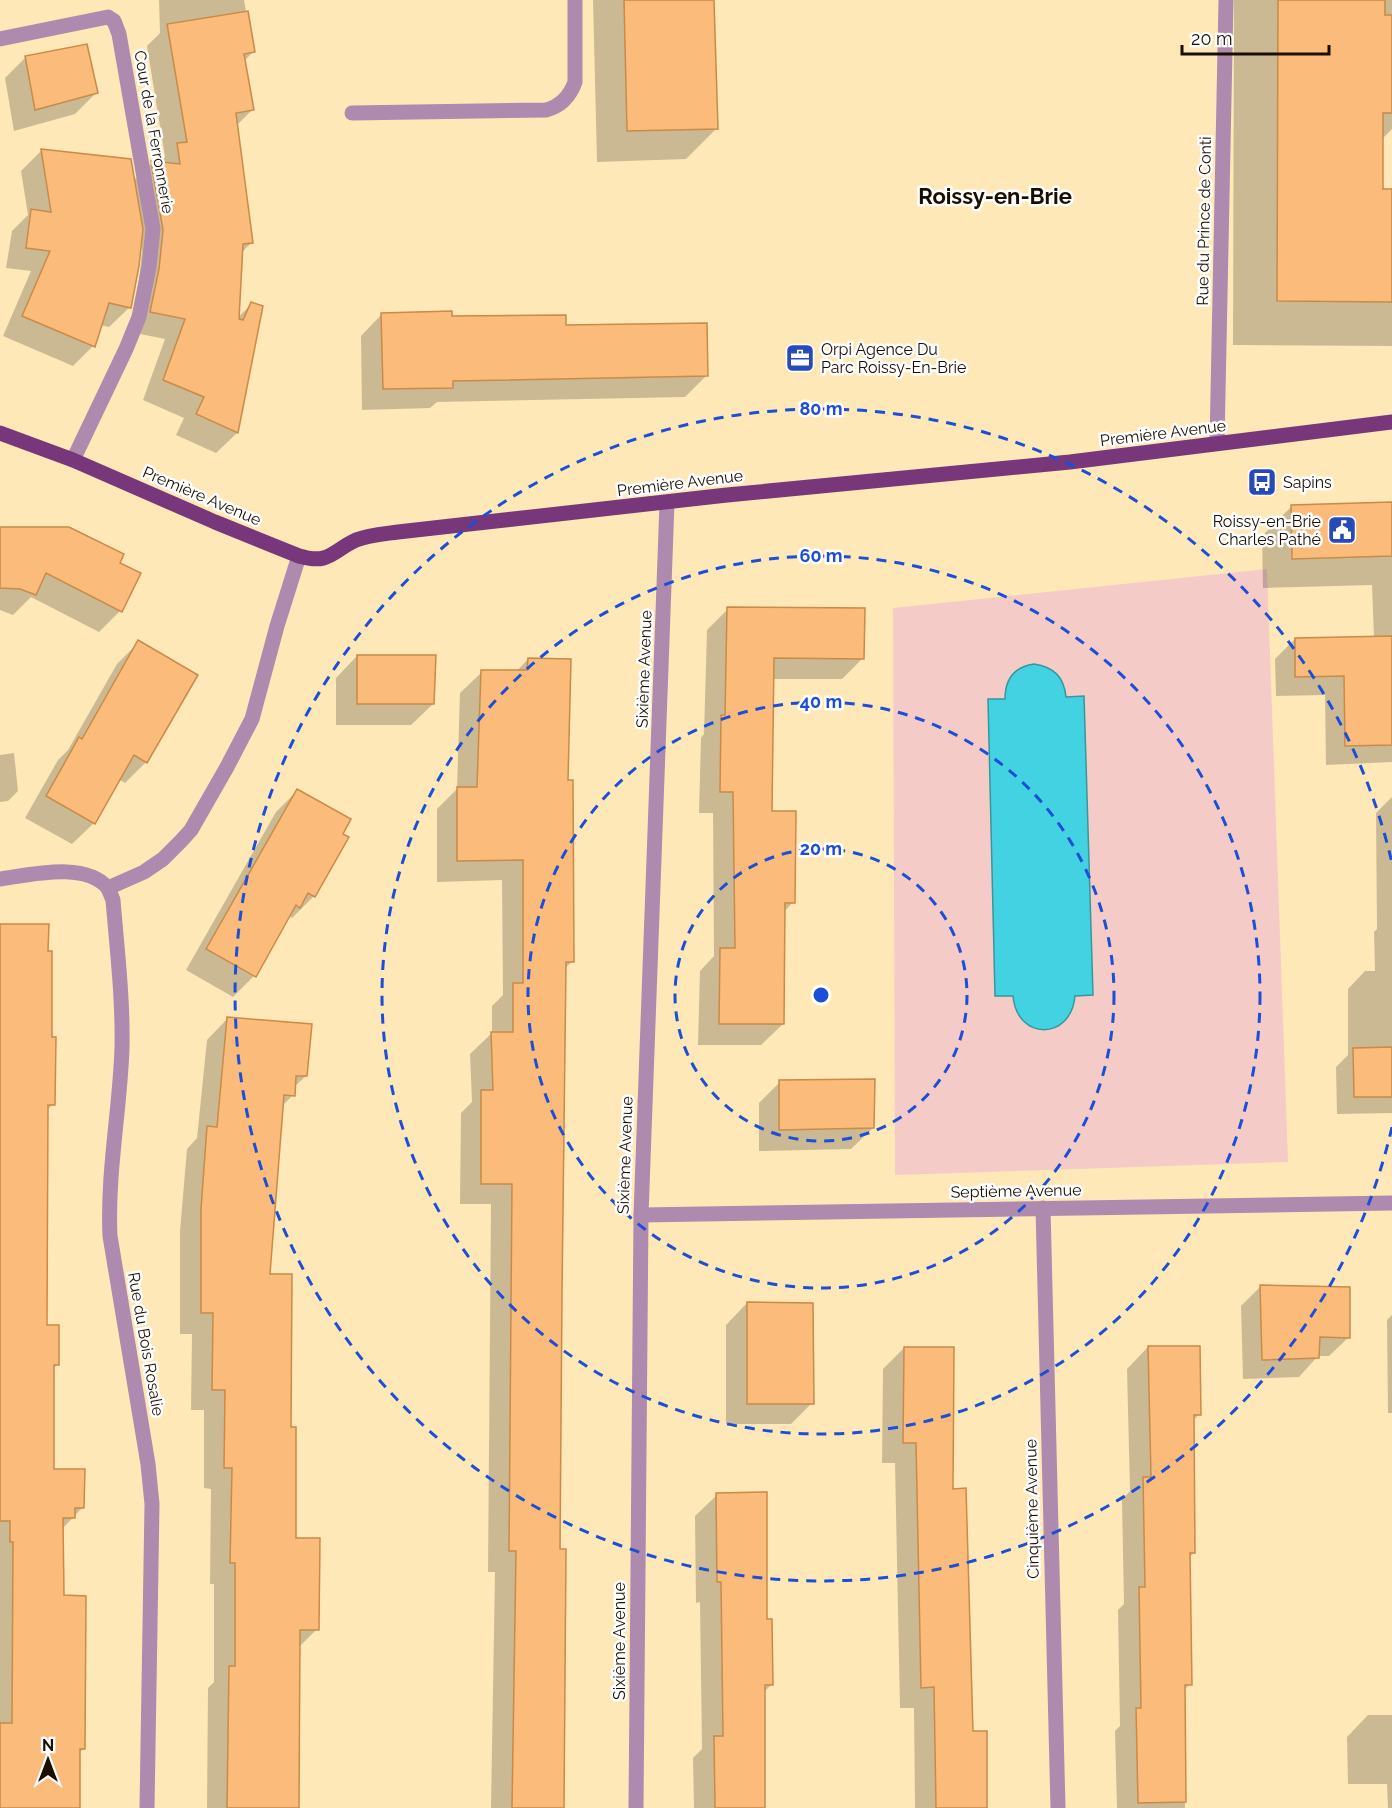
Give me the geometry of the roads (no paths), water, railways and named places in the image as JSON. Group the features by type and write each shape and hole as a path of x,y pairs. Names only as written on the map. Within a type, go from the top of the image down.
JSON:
{"main road":[{"name":"Première Avenue","path":"0,433 73,460 299,556 308,559 323,559 357,540 398,532 727,495 1070,462 1392,422"}],"street":[{"path":"352,113 546,110 557,106 570,93 575,82 575,0"},
{"name":"Rue du Prince de Conti","path":"1217,443 1226,0"},
{"name":"Cour de la Ferronnerie","path":"0,39 108,17 114,21 121,45 153,229 139,317 73,460"},
{"name":"Sixième Avenue","path":"636,1808 641,1215 667,503"},
{"path":"0,879 64,872 95,878 108,888 144,872 163,859 181,841 190,830 232,758 256,708 277,626 299,556"},
{"name":"Rue du Bois Rosalie","path":"108,888 113,900 122,1014 122,1048 110,1207 110,1236 143,1433 152,1504 147,1808"},
{"name":"Septième Avenue","path":"641,1215 1392,1203"},
{"name":"Cinquième Avenue","path":"1043,1208 1058,1808"}],"water":[{"path":"1034,664 1041,665 1057,674 1063,684 1066,697 1084,696 1093,995 1075,996 1071,1011 1064,1021 1055,1028 1044,1030 1033,1028 1024,1021 1017,1011 1013,996 995,996 988,699 1005,699 1005,692 1012,675 1021,668"}],"place":[{"name":"Orpi Agence Du Parc Roissy-En-Brie","path":"800,358"},
{"name":"Sapins","path":"1262,482"},
{"name":"Roissy-en-Brie Charles Pathé","path":"1342,530"}],"district":[{"name":"Roissy-en-Brie","path":"995,196"}]}
